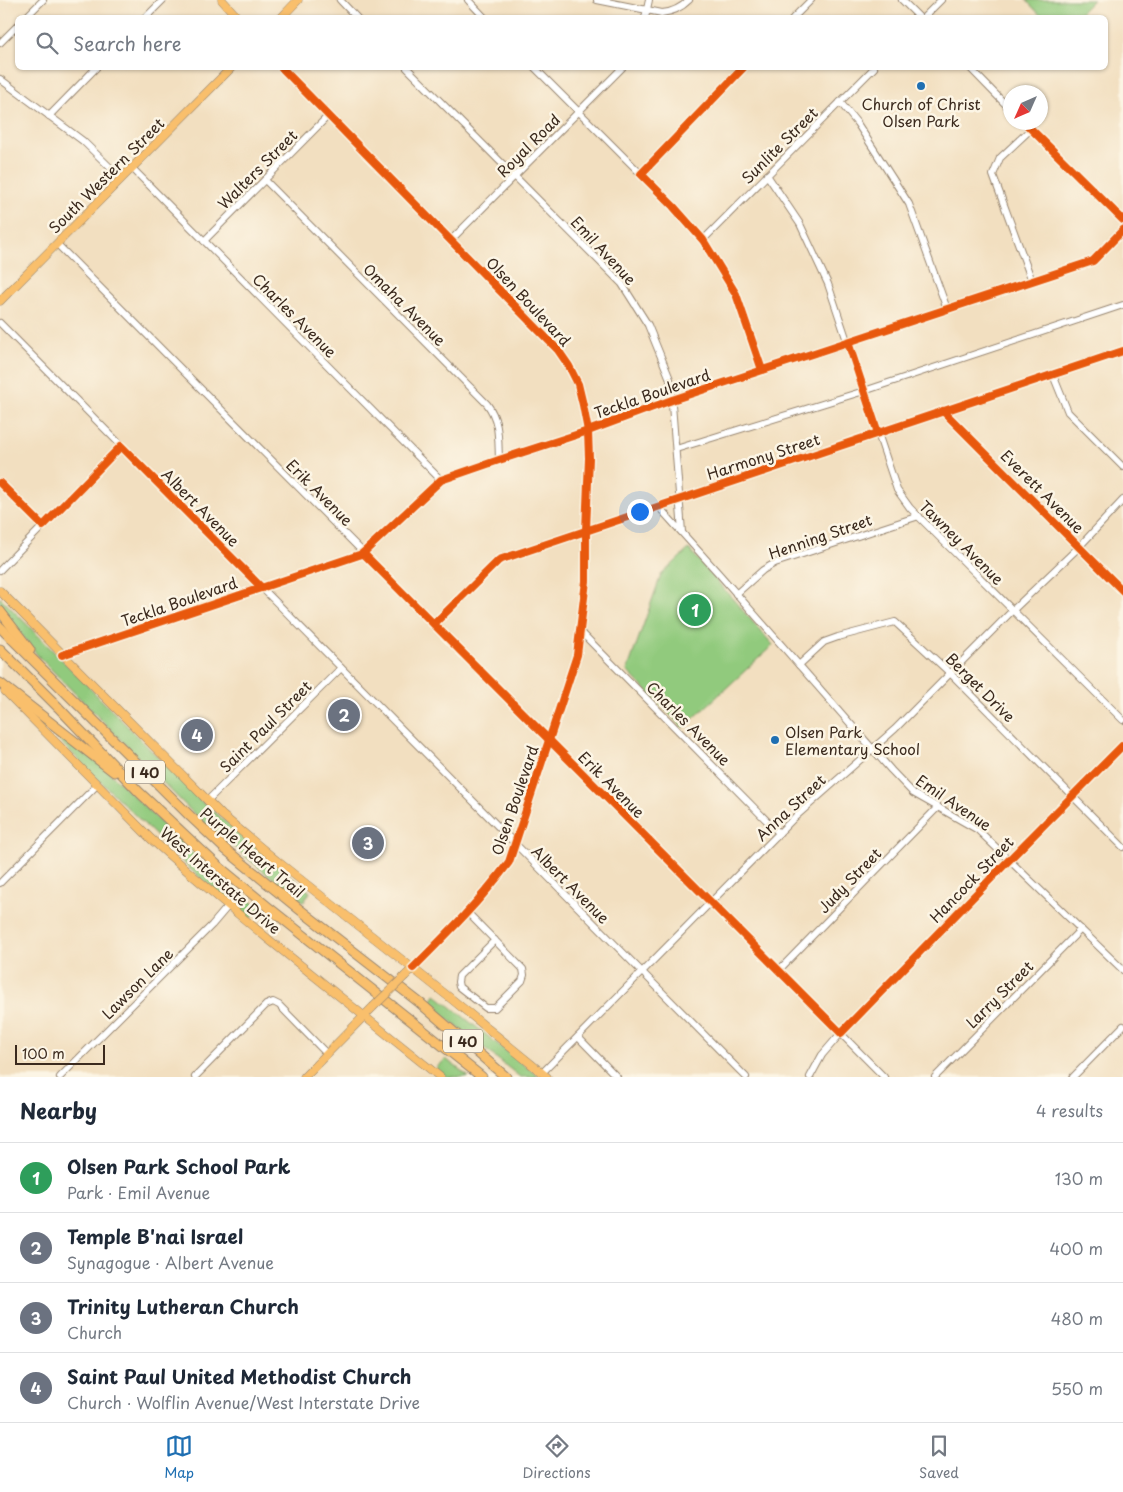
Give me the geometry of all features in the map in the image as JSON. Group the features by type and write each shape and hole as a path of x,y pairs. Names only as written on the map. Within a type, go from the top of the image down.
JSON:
{"highway":[{"path":"0,611 62,689"},
{"name":"Purple Heart Trail","path":"0,627 190,818 225,849 420,1003 508,1077"},
{"name":"Purple Heart Trail","path":"0,649 139,792 218,866 268,908 482,1077"},
{"path":"0,684 139,792"}],"main road":[{"path":"222,0 235,15"},
{"path":"284,15 298,0"},
{"name":"South Western Street","path":"0,301 229,70"},
{"name":"Olsen Boulevard","path":"284,70 558,350 578,384 588,431 589,458 586,581 577,655 509,862 491,887 468,913 304,1077"},
{"name":"Teckla Boulevard","path":"62,655 364,553 441,480 588,431 672,400 1093,261 1123,230"},
{"path":"0,591 222,815 544,1075"},
{"name":"West Interstate Drive","path":"0,684 151,839 268,939 436,1076"}],"street":[{"path":"28,15 43,0"},
{"path":"149,15 163,0"},
{"path":"340,0 355,15"},
{"path":"468,0 482,15"},
{"path":"597,0 646,14 671,12 689,0"},
{"path":"646,14 649,0"},
{"path":"796,15 811,0"},
{"path":"902,0 918,15"},
{"path":"924,15 941,0"},
{"path":"0,43 15,28"},
{"path":"49,116 94,70"},
{"name":"Emil Avenue","path":"409,70 622,284 648,325 670,378 682,532"},
{"path":"537,70 673,206 703,240 736,294 762,370"},
{"name":"Royal Road","path":"451,240 620,70"},
{"path":"641,174 741,70"},
{"name":"Sunlite Street","path":"703,240 872,70"},
{"path":"972,70 1003,101"},
{"path":"0,79 83,141 121,178"},
{"path":"840,102 857,123 909,204 947,309"},
{"name":"Walters Street","path":"204,240 328,115"},
{"path":"1030,130 1000,158 993,175 1032,281"},
{"path":"1032,130 1123,220"},
{"name":"Charles Avenue","path":"132,168 441,480"},
{"name":"Tawney Avenue","path":"767,175 801,225 828,284 897,490 919,516 1123,720"},
{"name":"Omaha Avenue","path":"264,180 487,404 493,412 498,425 499,460"},
{"name":"Erik Avenue","path":"57,244 884,1077"},
{"path":"676,450 1123,305"},
{"name":"Albert Avenue","path":"0,323 746,1077"},
{"name":"Harmony Street","path":"434,624 499,560 1123,351"},
{"path":"1053,375 1068,412 1123,467"},
{"name":"Everett Avenue","path":"943,411 1123,591"},
{"path":"0,570 122,446"},
{"path":"0,483 43,526"},
{"name":"Anna Street","path":"544,1075 578,1037 794,818 895,729 1013,610 1080,547 1123,500"},
{"name":"Emil Avenue","path":"658,506 872,749 914,793 978,830 1123,970"},
{"name":"Henning Street","path":"736,594 763,570 775,563 919,516"},
{"name":"Berget Drive","path":"798,665 824,642 895,622 950,673 1123,847"},
{"name":"Charles Avenue","path":"580,631 779,833"},
{"name":"Saint Paul Street","path":"207,801 340,668"},
{"name":"Hancock Street","path":"810,1077 822,1055 841,1033 1123,745"},
{"path":"0,883 97,784"},
{"name":"Judy Street","path":"778,971 938,807"},
{"name":"Lawson Lane","path":"60,1077 212,925 229,905"},
{"path":"468,913 495,940 523,969 522,981 495,1008 490,1009 459,987 458,982 459,976 495,940"},
{"name":"Larry Street","path":"936,1077 1081,929"},
{"path":"195,1077 266,1005 273,1002 279,1005 327,1054"},
{"path":"1073,1077 1123,1026"},
{"path":"578,1037 617,1077"}],"green space":[{"path":"1026,0 1093,0 1078,15 1040,15"},
{"path":"689,549 773,645 683,728 627,671 661,575"},
{"path":"0,597 201,801 310,892 304,902 197,817 39,657 0,608"},
{"path":"41,718 109,772 193,854 260,909 250,919 191,870 38,720"},
{"path":"435,994 539,1077 520,1077 430,1005"},
{"path":"446,1059 469,1077 447,1077 436,1068"}],"cycle path":[{"path":"284,70 558,350 578,384 588,431 586,581 577,655 509,862 475,904 413,968"},
{"path":"741,70 641,174 703,240 736,294 762,370"},
{"path":"1032,130 1123,220"},
{"path":"62,655 362,554 441,480 588,431 672,400 1093,261 1123,230"},
{"path":"848,342 878,433"},
{"path":"434,624 499,560 1123,351"},
{"path":"943,411 1123,591"},
{"path":"0,483 43,526 121,446 262,588"},
{"path":"363,553 841,1033 1123,745"}],"place":[{"name":"Church of Christ Olsen Park","path":"921,86"},
{"name":"Olsen Park School Park","path":"695,610"},
{"name":"Temple B'nai Israel","path":"344,715"},
{"name":"Saint Paul United Methodist Church","path":"197,735"},
{"name":"Olsen Park Elementary School","path":"775,740"},
{"name":"Trinity Lutheran Church","path":"368,843"}]}
